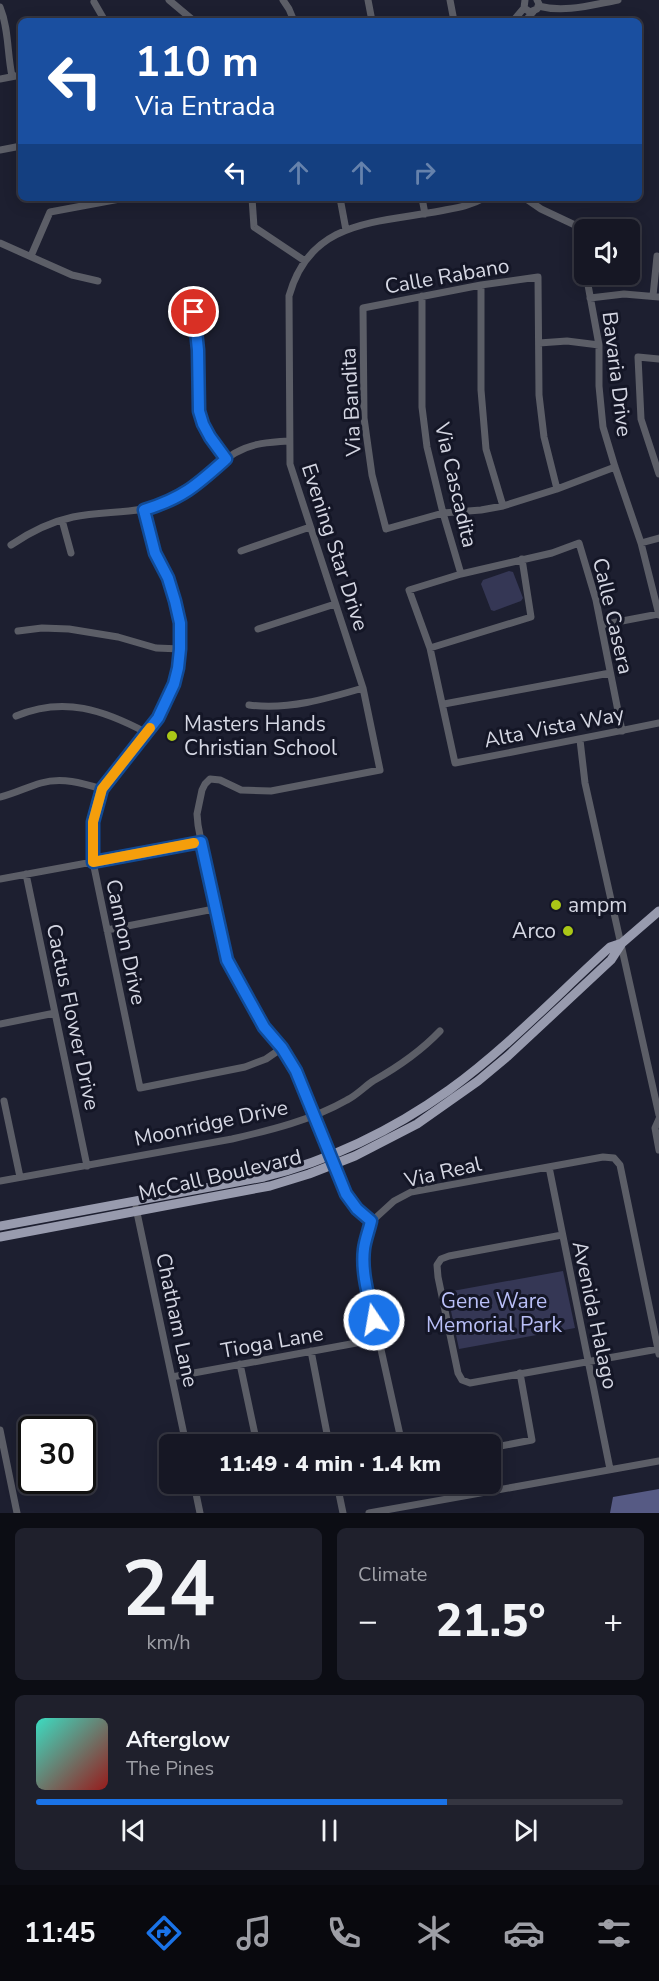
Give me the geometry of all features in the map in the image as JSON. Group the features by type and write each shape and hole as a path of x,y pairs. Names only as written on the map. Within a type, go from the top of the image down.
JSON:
{"main road":[{"name":"McCall Boulevard","path":"0,1237 264,1177 332,1160 384,1142 436,1112 508,1056 611,960 622,943 659,911"},
{"name":"McCall Boulevard","path":"332,1160 391,1127 449,1089 487,1059 610,947 622,943"},
{"path":"436,1112 445,1098 484,1068 487,1059"},
{"name":"McCall Boulevard","path":"0,1226 136,1207"}],"street":[{"path":"169,0 190,18"},
{"path":"282,0 293,18"},
{"path":"368,0 371,18"},
{"path":"450,0 452,18"},
{"path":"524,2 528,11 536,6 552,10 567,10 618,0"},
{"path":"94,2 103,18"},
{"path":"515,18 524,2"},
{"path":"0,7 7,30 8,58 12,76"},
{"path":"0,79 18,75"},
{"path":"0,150 18,147"},
{"path":"31,256 50,212 108,201"},
{"path":"252,201 254,227 305,261"},
{"path":"341,201 346,230"},
{"path":"423,201 425,214"},
{"name":"Evening Star Drive","path":"201,842 197,814 202,790 210,779 220,780 241,790 271,791 380,770 363,688 292,474 289,454 289,296 292,284 305,261 321,243 331,236 346,230 464,207 477,201"},
{"path":"529,201 574,225"},
{"path":"0,243 72,275 98,280"},
{"path":"590,298 624,294 656,296 657,256"},
{"name":"Calle Rabano","path":"363,308 481,285 538,277 539,343"},
{"path":"481,285 481,390 486,449 503,506"},
{"name":"Bavaria Drive","path":"588,285 599,345 599,386 603,427 641,543 659,614"},
{"path":"192,292 198,350 199,411 210,437 226,459"},
{"name":"Via Cascadita","path":"422,296 422,407 427,447 461,574"},
{"name":"Via Bandita","path":"363,308 364,418 372,475 387,529 443,513"},
{"path":"557,489 544,437 539,395 539,343 567,341 599,345"},
{"path":"659,359 638,357 641,419 659,474"},
{"path":"11,545 28,534 62,520 144,510 192,489 237,452 260,443 289,441"},
{"path":"443,513 503,506 615,467"},
{"name":"Cannon Drive","path":"144,510 155,553 168,578 175,601 180,623 180,649 174,684 167,702 147,733 102,789 93,822 93,862 140,1088 245,1067 266,1059 282,1048"},
{"path":"62,520 71,554"},
{"path":"241,550 310,527"},
{"path":"641,543 659,538"},
{"name":"Calle Casera","path":"522,559 552,553 579,543 601,625 622,731"},
{"path":"430,648 531,617 522,559 409,590 430,648 444,704 610,673"},
{"path":"258,629 335,604"},
{"path":"601,625 659,614"},
{"path":"18,631 42,628 69,629 118,637 156,648 180,649"},
{"path":"249,705 268,708 284,706 337,696 363,688"},
{"name":"Alta Vista Way","path":"444,704 455,763 659,723"},
{"path":"16,716 36,708 73,707 112,716 147,733"},
{"path":"580,740 585,783 659,1117 655,1128 659,1150"},
{"path":"0,797 12,795 40,783 54,781 84,783 102,789"},
{"path":"0,879 201,842 227,960 264,1027 282,1048 296,1071 346,1194 357,1209 371,1221 364,1249 366,1282 400,1434"},
{"name":"Cactus Flower Drive","path":"26,874 87,1166"},
{"path":"107,930 214,909"},
{"path":"0,1024 55,1013"},
{"name":"Moonridge Drive","path":"0,1181 254,1134 315,1115 347,1100 398,1066 423,1049 440,1031"},
{"path":"3,1101 20,1177"},
{"name":"Via Real","path":"371,1221 394,1201 411,1192 603,1157 614,1158 620,1165 658,1352"},
{"name":"Avenida Halago","path":"549,1167 610,1469"},
{"name":"Chatham Lane","path":"136,1207 184,1434"},
{"path":"562,1235 449,1256 441,1259 437,1264 458,1373 462,1380 470,1383 658,1352"},
{"name":"Tioga Lane","path":"172,1377 378,1339"},
{"path":"310,1351 327,1434"},
{"path":"240,1364 255,1434"},
{"path":"501,1446 532,1440 520,1373"},
{"path":"0,1430 17,1513"},
{"path":"369,1513 659,1461"},
{"path":"196,1494 200,1513"},
{"path":"339,1494 343,1513"}],"green space":[{"path":"509,571 513,572 523,598 521,601 494,611 491,610 481,584 483,580"},
{"name":"Gene Ware Memorial Park","path":"563,1271 575,1328 459,1349 447,1292"}],"shaded area":[{"path":"659,1489 659,1513 610,1513 613,1497"}],"slow traffic":[{"path":"150,728 102,789 93,822 91,841 93,862 194,843"}],"place":[{"name":"Masters Hands Christian School","path":"172,736"},
{"name":"ampm","path":"556,905"},
{"name":"Arco","path":"568,931"}],"route":[{"path":"194,312 198,350 199,411 210,437 226,459 192,489 158,506 144,510 155,553 168,578 180,623 178,668 167,702 158,718 102,789 93,822 91,841 93,862 201,842 227,960 264,1027 282,1048 296,1071 346,1194 357,1209 371,1221 364,1249 364,1260 374,1320"}]}
